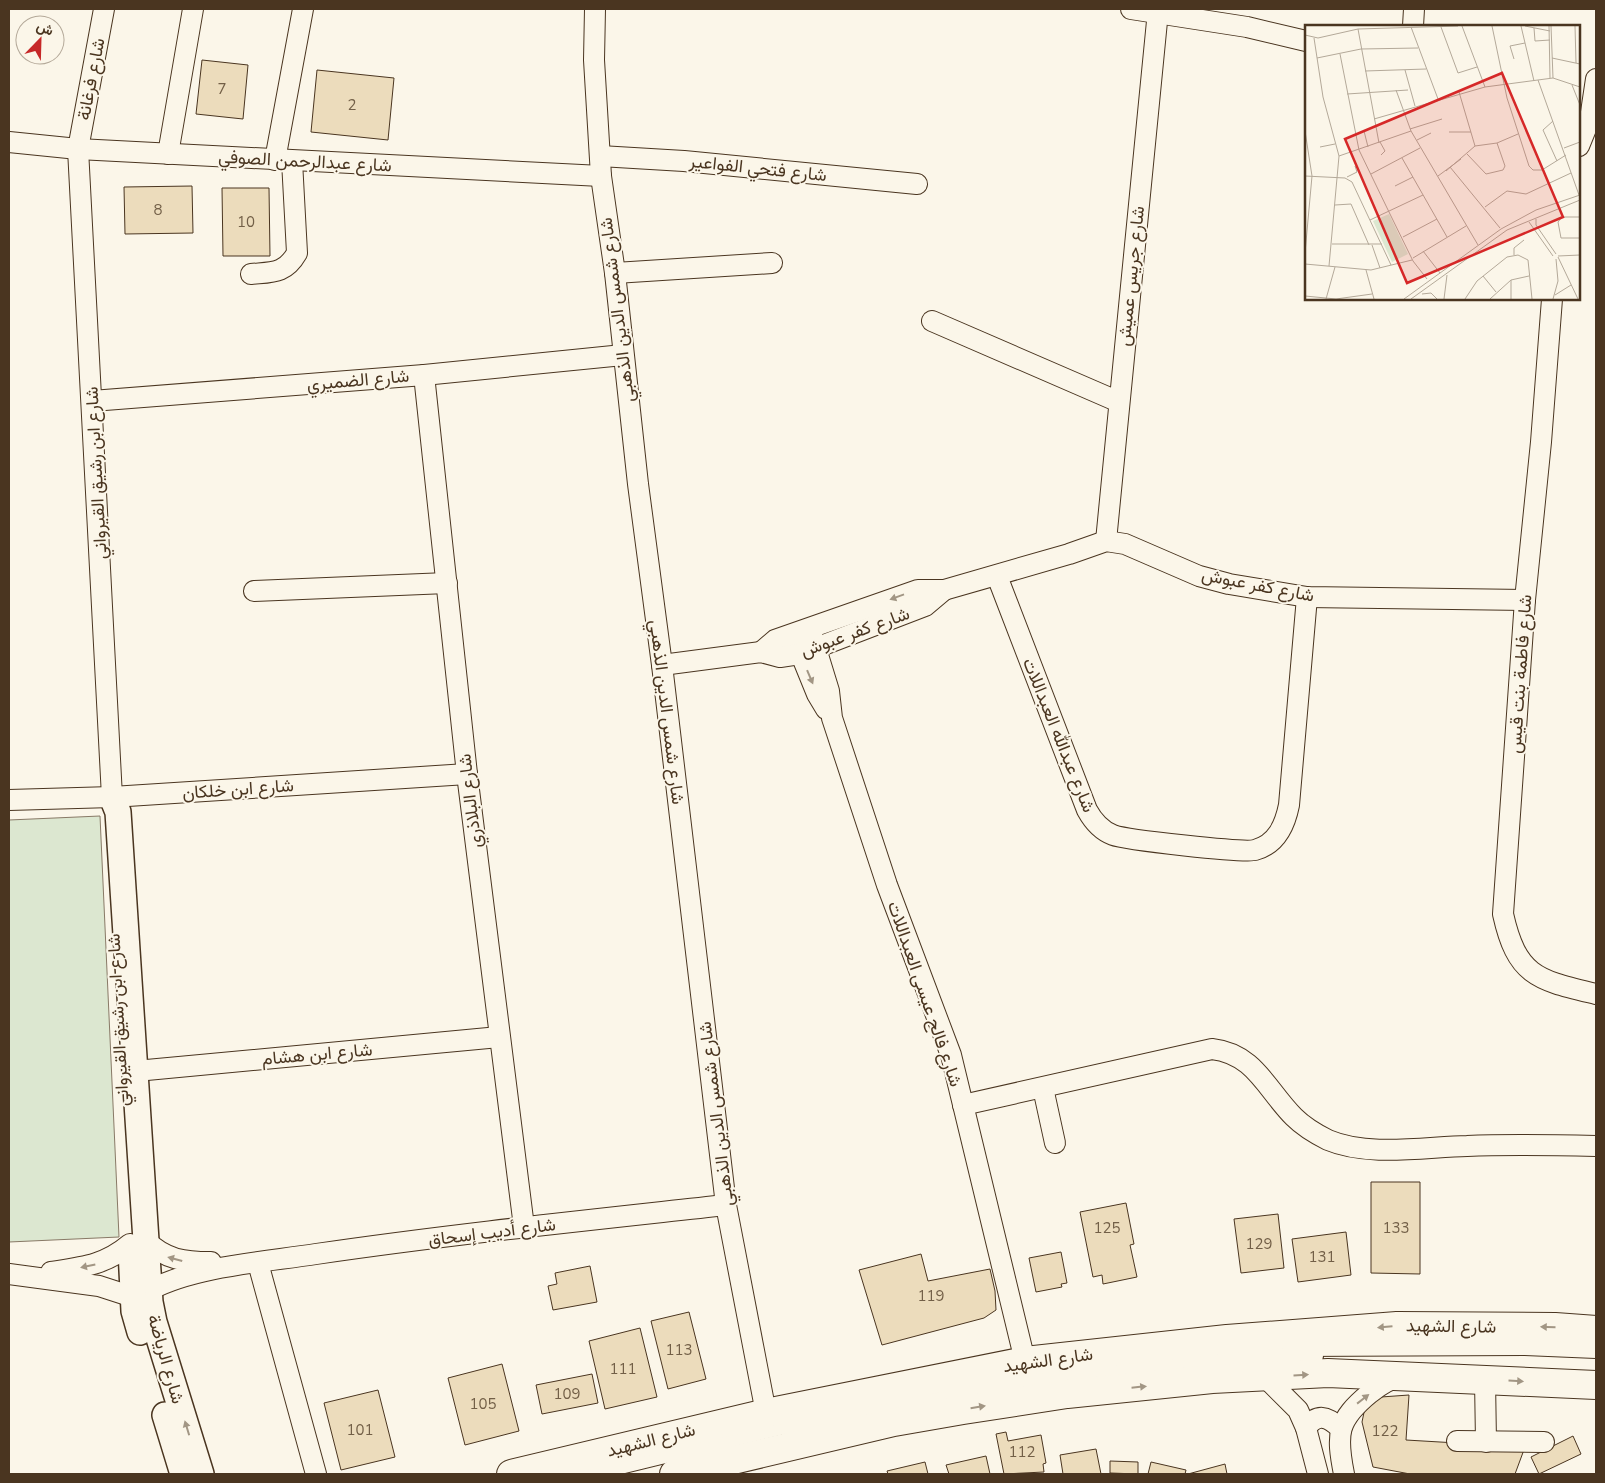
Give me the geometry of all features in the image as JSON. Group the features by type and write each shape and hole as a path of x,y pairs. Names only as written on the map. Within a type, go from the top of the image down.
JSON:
{"highway":[{"name":"شارع الشهيد","path":"511,1474 766,1413 1025,1361 1226,1339 1397,1326 1555,1327 1596,1330"},
{"name":"شارع الشهيد","path":"674,1474 724,1468 894,1422 1067,1394 1265,1376 1328,1373 1596,1386"}],"main road":[{"name":"شارع ابن رشيق القيرواني","path":"112,797 118,812 136,1071 138,1242"},
{"name":"شارع ابن رشيق القيرواني","path":"112,797 106,818 138,1242"},
{"name":"شارع الرياضة","path":"138,1242 142,1294 136,1321 183,1474"},
{"name":"شارع الرياضة","path":"142,1294 154,1322 202,1474"}],"street":[{"name":"شارع فرغانة","path":"78,149 104,9"},
{"path":"168,154 193,9"},
{"path":"250,274 286,268 297,253 283,160 304,9"},
{"name":"شارع شمس الدين الذهبي","path":"595,9 594,60 601,176 615,273 623,355 726,1205 766,1413"},
{"path":"1131,9 1158,11 1305,41"},
{"path":"1414,9 1414,25"},
{"name":"شارع جريس عميش","path":"1106,541 1158,11"},
{"path":"1580,143 1588,118 1596,79"},
{"name":"شارع عبدالرحمن الصوفي","path":"9,142 78,149 601,176"},
{"name":"شارع ابن رشيق القيرواني","path":"78,149 112,797"},
{"name":"شارع فتحي الفواعير","path":"600,156 684,161 917,184"},
{"path":"615,273 772,263"},
{"name":"شارع فاطمة بنت قيس","path":"1552,300 1541,442 1525,600 1503,914 1508,937 1519,960 1548,983 1596,994"},
{"path":"932,321 1119,402"},
{"name":"شارع الضميري","path":"92,401 424,375 623,355"},
{"name":"شارع البلاذري","path":"424,375 467,774 524,1227"},
{"name":"شارع كفر عبوش","path":"662,665 761,652 775,640 805,641 918,590 944,590 997,576 1106,541 1125,544 1199,576 1229,584 1307,597 1525,600"},
{"name":"شارع عبدالله العبداللات","path":"997,576 1087,810 1095,824 1113,835 1133,840 1254,851 1272,842 1285,825 1290,805 1307,597"},
{"path":"254,591 447,583"},
{"name":"شارع فالح عيسى العبداللات","path":"805,641 817,694 832,718 887,885 950,1055 1025,1361"},
{"name":"شارع ابن خلكان","path":"9,800 112,797 467,774"},
{"name":"شارع ابن هشام","path":"136,1071 499,1037"},
{"path":"963,1106 1199,1051 1224,1051 1247,1062 1294,1117 1310,1130 1329,1140 1348,1146 1369,1149 1469,1146 1596,1146"},
{"path":"1043,1088 1055,1143"},
{"name":"شارع أديب إسحاق","path":"142,1294 179,1278 258,1263 524,1227 726,1205"},
{"path":"32,1276 100,1263 138,1242"},
{"name":"شارع أديب إسحاق","path":"138,1242 176,1260 258,1263"},
{"path":"258,1263 316,1474"},
{"path":"9,1274 99,1286 142,1294"},
{"path":"578,1474 932,1389 1002,1375 1136,1356 1261,1347 1524,1345 1596,1348"},
{"path":"614,1474 962,1392 1122,1366 1226,1357 1461,1353 1596,1357"},
{"path":"1265,1376 1291,1401 1306,1428 1318,1474"},
{"path":"1344,1474 1340,1428 1347,1414 1357,1403 1378,1387 1394,1379 1408,1376"},
{"path":"1485,1380 1486,1442"},
{"path":"1306,1428 1315,1418 1322,1417 1333,1421 1340,1428"},
{"path":"1457,1442 1544,1442"}],"green space":[{"path":"100,816 119,1237 9,1242 9,820"}],"building":[{"path":"202,60 248,65 243,119 196,114"},
{"path":"317,70 394,78 388,140 311,132"},
{"path":"192,186 193,233 125,234 124,187"},
{"path":"222,188 269,188 270,256 223,256"},
{"path":"1371,1182 1420,1182 1420,1274 1371,1273"},
{"path":"1126,1203 1134,1244 1130,1245 1137,1277 1103,1284 1102,1275 1093,1277 1080,1212"},
{"path":"1278,1214 1284,1268 1241,1273 1234,1219"},
{"path":"1346,1232 1351,1275 1298,1282 1292,1239"},
{"path":"1061,1252 1067,1283 1061,1284 1062,1287 1036,1292 1029,1258"},
{"path":"921,1254 928,1281 990,1269 995,1291 996,1310 984,1318 882,1345 859,1270"},
{"path":"590,1266 597,1302 553,1310 548,1286 557,1284 555,1273"},
{"path":"689,1312 706,1379 668,1389 651,1321"},
{"path":"640,1328 657,1397 605,1409 589,1341"},
{"path":"502,1364 519,1431 465,1445 448,1378"},
{"path":"592,1374 598,1403 542,1414 536,1385"},
{"path":"378,1390 395,1457 341,1470 324,1403"},
{"path":"1409,1395 1406,1440 1525,1447 1515,1474 1410,1474 1373,1467 1362,1422 1367,1398"},
{"path":"1006,1432 1008,1441 1041,1435 1046,1463 1043,1464 1044,1472 1004,1474 996,1434"},
{"path":"1573,1436 1581,1454 1539,1474 1531,1457"},
{"path":"1096,1449 1101,1474 1063,1474 1060,1455"},
{"path":"986,1456 990,1474 949,1474 946,1465"},
{"path":"1110,1461 1138,1462 1138,1474 1110,1473"},
{"path":"925,1462 928,1474 888,1474 887,1471"},
{"path":"1151,1462 1186,1470 1185,1474 1148,1474"},
{"path":"1225,1464 1227,1474 1188,1474"}]}
